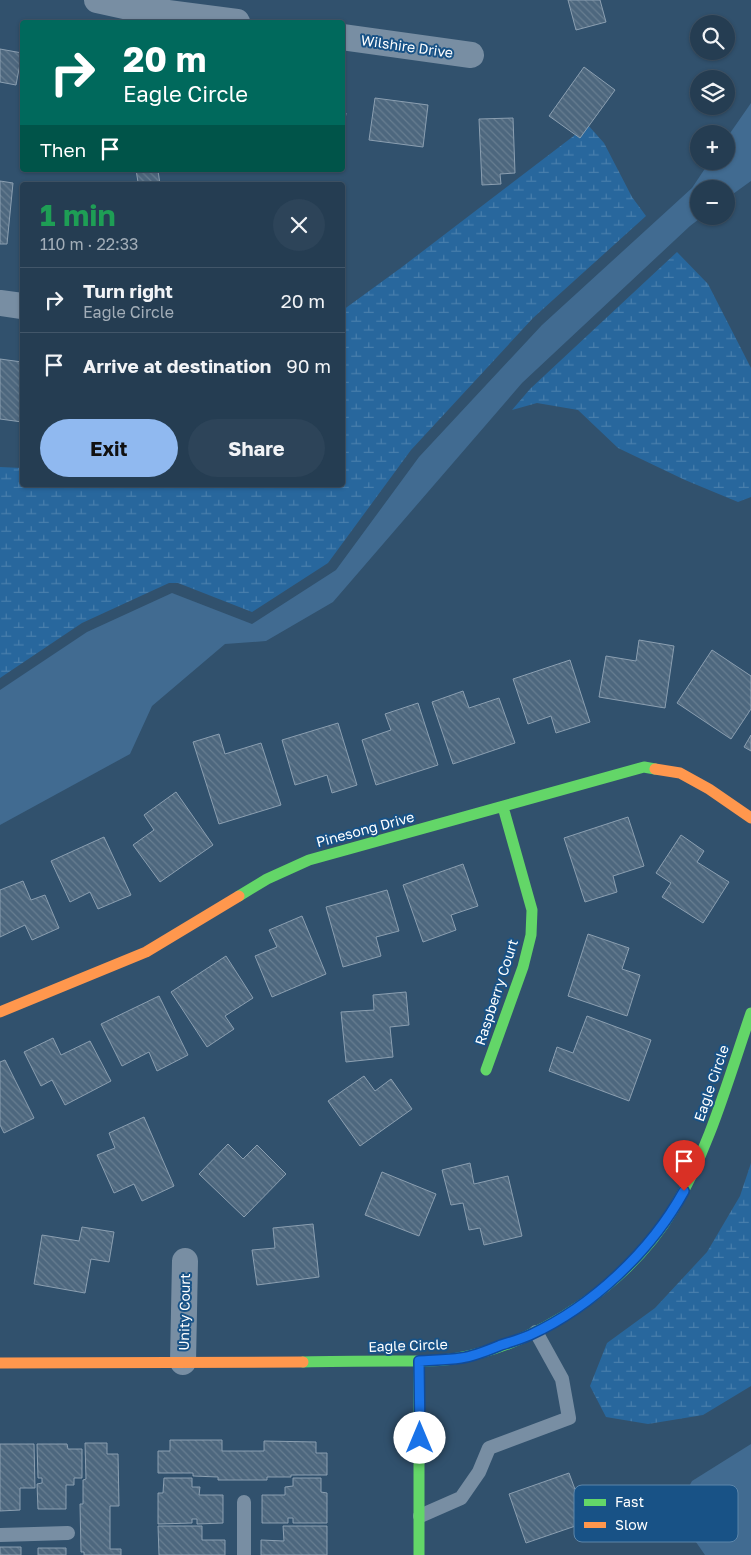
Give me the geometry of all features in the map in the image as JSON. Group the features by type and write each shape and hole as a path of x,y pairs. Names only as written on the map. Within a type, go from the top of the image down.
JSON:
{"street":[{"path":"97,0 138,9 222,20"},
{"name":"Wilshire Drive","path":"345,37 471,55"},
{"path":"0,303 20,306"},
{"name":"Pinesong Drive","path":"0,1012 146,952 267,879 309,860 644,767 680,773 710,789 751,818"},
{"name":"Raspberry Court","path":"486,1070 523,967 531,935 532,910 504,807"},
{"name":"Eagle Circle","path":"0,1363 419,1361 463,1358 536,1332 570,1312 608,1284 640,1253 669,1216 690,1178 712,1128 751,1014"},
{"name":"Unity Court","path":"183,1362 185,1261"},
{"path":"419,1361 419,1555"}],"lane":[{"path":"420,1516 461,1498 479,1472 488,1448 569,1418 562,1379 536,1332"},
{"path":"244,1502 244,1555"},
{"path":"0,1535 68,1533"}],"green space":[{"path":"588,125 604,143 632,197 646,216 533,318 411,450 328,563 252,612 178,583 169,583 82,623 0,678 0,467 20,468 20,487 345,487 345,309"},
{"path":"677,252 708,284 751,368 751,497 738,502 685,480 618,448 578,410 537,403 512,410 530,389"},
{"path":"751,1163 751,1386 703,1415 648,1424 606,1417 590,1386 607,1343 655,1308 707,1252 740,1196"}],"shaded area":[{"path":"751,103 751,181 735,193 735,180 697,180 704,170 735,170 735,126"},
{"path":"690,190 691,225 522,383 333,602 266,641 225,644 152,706 130,754 0,825 0,690 87,632 172,593 252,624 336,570 419,457 542,325"},
{"path":"751,1444 751,1555 705,1555 696,1542 738,1542 738,1485 690,1485 692,1481"}],"building":[{"path":"568,0 600,0 606,22 576,30"},
{"path":"0,49 20,53 16,85 0,82"},
{"path":"584,67 615,90 580,138 549,116"},
{"path":"375,98 428,105 423,147 369,140"},
{"path":"513,118 515,173 500,174 501,184 482,185 479,119"},
{"path":"136,172 158,172 160,182 138,182"},
{"path":"0,181 13,183 7,244 0,244"},
{"path":"0,359 20,362 20,422 0,419"},
{"path":"639,640 674,646 665,708 599,697 606,656 636,661"},
{"path":"712,650 751,676 751,709 731,739 677,703"},
{"path":"570,660 590,722 556,733 551,716 528,724 513,679"},
{"path":"463,691 469,708 499,698 515,743 453,764 432,702"},
{"path":"418,703 438,765 376,785 362,740 391,730 385,714"},
{"path":"338,723 357,785 332,793 327,775 295,785 282,740"},
{"path":"219,734 225,754 261,743 281,805 219,824 193,742"},
{"path":"751,735 751,751 744,747"},
{"path":"176,792 213,845 160,882 133,845 154,830 144,815"},
{"path":"628,817 644,866 613,876 617,892 585,902 564,838"},
{"path":"681,835 704,851 697,862 729,882 703,923 662,897 671,883 656,873"},
{"path":"104,837 131,895 98,909 90,892 70,902 51,861"},
{"path":"463,864 478,906 451,915 456,930 423,942 403,885"},
{"path":"23,881 31,900 45,895 59,928 32,940 25,925 0,937 0,890"},
{"path":"387,890 399,931 376,937 381,956 343,967 326,907"},
{"path":"302,916 326,974 272,997 255,956 277,947 269,930"},
{"path":"588,934 629,948 622,969 640,975 627,1016 568,996"},
{"path":"226,956 253,998 225,1016 234,1029 207,1047 171,992"},
{"path":"406,992 409,1025 390,1027 393,1057 346,1062 341,1012 374,1010 373,995"},
{"path":"159,996 188,1055 157,1071 149,1052 122,1066 101,1024"},
{"path":"587,1016 651,1040 629,1101 549,1071 557,1047 573,1053"},
{"path":"53,1038 61,1055 90,1041 111,1081 65,1105 52,1080 41,1086 24,1052"},
{"path":"5,1060 34,1118 4,1133 0,1125 0,1062"},
{"path":"364,1076 375,1091 391,1079 412,1109 360,1146 328,1101"},
{"path":"144,1117 174,1186 142,1201 134,1184 114,1193 97,1155 115,1148 109,1133"},
{"path":"228,1144 243,1159 257,1145 286,1174 244,1217 199,1174"},
{"path":"470,1163 474,1184 508,1176 522,1236 484,1245 480,1228 469,1230 463,1203 451,1205 442,1170"},
{"path":"382,1172 436,1194 419,1236 365,1215"},
{"path":"313,1224 319,1277 257,1285 252,1250 275,1248 273,1228"},
{"path":"82,1227 114,1232 109,1262 91,1259 85,1293 34,1284 42,1235 79,1241"},
{"path":"170,1440 222,1440 222,1451 264,1451 264,1441 316,1442 316,1453 327,1453 327,1475 267,1477 267,1480 218,1480 218,1477 193,1476 193,1473 158,1473 158,1451 170,1451"},
{"path":"85,1443 107,1443 107,1454 118,1454 119,1506 110,1506 110,1549 121,1549 121,1555 84,1555 84,1552 81,1552 80,1504 83,1504 83,1480 86,1479"},
{"path":"0,1444 34,1444 35,1488 20,1488 20,1510 0,1511"},
{"path":"37,1444 67,1444 68,1449 82,1449 82,1478 74,1478 74,1485 66,1485 66,1509 38,1509 37,1484 42,1483 42,1478 38,1478"},
{"path":"569,1473 574,1487 574,1526 526,1543 509,1494"},
{"path":"164,1478 192,1478 192,1487 200,1487 199,1495 223,1495 223,1523 197,1524 197,1519 192,1519 192,1523 158,1524 158,1493 163,1493"},
{"path":"293,1478 321,1478 321,1492 327,1493 327,1523 293,1523 293,1518 288,1518 288,1523 262,1523 262,1495 285,1495 285,1487 293,1486"},
{"path":"158,1526 202,1526 202,1540 225,1540 225,1555 159,1555"},
{"path":"283,1526 327,1526 327,1555 261,1555 261,1540 284,1541"},
{"path":"0,1547 21,1547 21,1555 0,1555"},
{"path":"38,1548 66,1548 66,1555 38,1555"}],"traffic: fast":[{"path":"239,896 267,879 309,860 644,767 655,769"},
{"path":"486,1070 523,967 531,935 532,910 503,807"},
{"path":"303,1362 435,1361 458,1358 521,1339 551,1324 608,1285 655,1236 685,1188 717,1114 751,1013"},
{"path":"419,1361 419,1555"}],"traffic: slow":[{"path":"655,769 680,773 709,789 751,818"},
{"path":"0,1012 146,952 239,896"},
{"path":"0,1363 303,1362"}],"route":[{"path":"420,1438 419,1361 463,1358 492,1349 530,1335 570,1312 608,1284 640,1253 669,1216 684,1191"}]}
